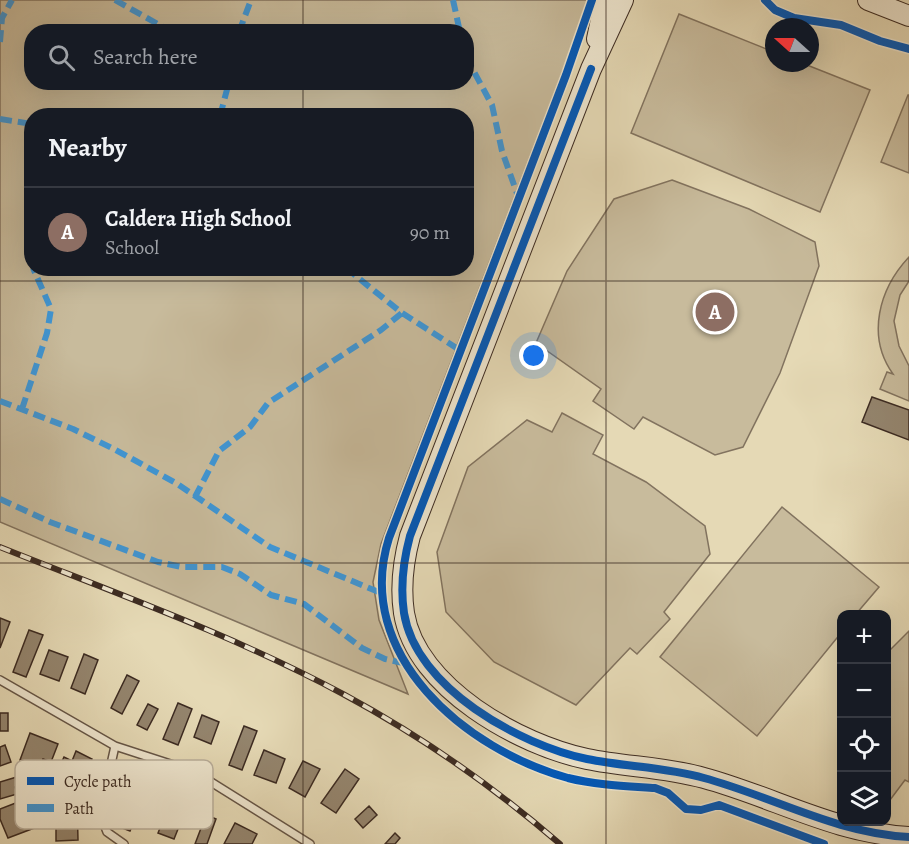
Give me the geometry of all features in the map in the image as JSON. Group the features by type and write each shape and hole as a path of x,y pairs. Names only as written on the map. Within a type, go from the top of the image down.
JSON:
{"street":[{"path":"591,69 605,0"},
{"path":"623,0 591,69 410,537 403,564 402,590 404,614 411,635 440,678 458,695 502,728 543,747 587,759 685,772 844,827 909,837"},
{"path":"868,0 909,16"}],"lane":[{"path":"0,680 116,746 159,760"},
{"path":"113,760 116,746"},
{"path":"213,783 310,844"},
{"path":"106,829 124,844"}],"shaded area":[{"path":"0,0 590,0 381,544 373,582 379,620 408,694 0,522"},
{"path":"679,14 765,48 765,72 819,72 819,70 870,90 820,212 631,133"},
{"path":"909,95 909,173 881,162"},
{"path":"672,180 749,209 815,242 819,266 780,373 743,447 715,455 643,417 634,429 593,401 601,389 536,343 567,271 614,199"},
{"path":"909,257 909,281 900,295 894,321 899,346 909,366 909,401 880,389 887,372 893,374 880,344 878,329 880,313 890,283"},
{"path":"562,413 603,435 593,454 646,482 705,526 710,554 664,612 670,619 637,654 630,648 576,705 494,662 446,612 437,552 468,467 527,420 552,432"},
{"path":"782,507 879,587 859,610 837,610 837,638 757,736 660,657"},
{"path":"909,631 909,782 905,780 891,799 891,664 891,649"}],"building":[{"path":"872,397 909,410 909,440 862,422"},
{"path":"0,618 10,622 0,648"},
{"path":"29,630 43,635 26,677 13,672"},
{"path":"49,650 68,657 59,681 40,674"},
{"path":"84,654 98,660 85,694 71,688"},
{"path":"127,675 139,681 122,714 111,708"},
{"path":"178,703 192,709 178,745 163,739"},
{"path":"148,704 158,709 147,730 137,725"},
{"path":"0,713 8,713 8,731 0,731"},
{"path":"202,715 219,722 211,744 194,737"},
{"path":"244,726 257,731 242,770 229,765"},
{"path":"30,733 58,744 52,760 20,760"},
{"path":"5,745 11,762 0,766 0,747"},
{"path":"264,750 285,759 276,783 254,775"},
{"path":"76,751 92,759 92,760 72,760"},
{"path":"303,761 320,769 305,797 289,788"},
{"path":"345,769 359,779 336,813 321,803"},
{"path":"15,778 15,795 0,799 0,782"},
{"path":"15,803 15,829 32,829 8,838 0,819 0,809"},
{"path":"369,806 377,815 363,828 355,819"},
{"path":"235,823 257,834 252,844 224,844"},
{"path":"56,829 78,829 78,840 56,841"},
{"path":"160,829 178,829 174,839 158,833"},
{"path":"201,829 212,829 207,844 195,844"},
{"path":"395,833 400,838 395,844 385,844"}],"railway":[{"path":"0,547 216,634 343,694 456,763 560,844"}],"marked path":[{"path":"0,42 2,18 12,0"},
{"path":"115,0 158,24"},
{"path":"242,24 251,0"},
{"path":"453,0 458,24"},
{"path":"474,72 492,105 502,151 519,199"},
{"path":"222,108 227,90"},
{"path":"0,119 24,123"},
{"path":"22,409 47,333 51,309 37,276"},
{"path":"356,276 402,313 461,351"},
{"path":"195,497 219,451 250,427 268,403 381,330 402,313"},
{"path":"0,401 73,429 114,449 176,483 270,547 381,593"},
{"path":"0,499 50,522 158,562 182,567 222,567 240,574 271,595 304,604 362,648 385,659 403,663"}],"cycle path":[{"path":"592,0 566,75 389,538 382,581 387,621 402,658 426,691 457,721 492,745 530,764 568,778 611,785 655,788 668,793 686,809 701,810 719,805 824,844"},
{"path":"765,0 775,10 794,18 841,25 880,41 909,49"},
{"path":"591,69 410,536 404,565 402,593 404,613 413,640 428,665 450,688 475,709 532,741 587,759 704,778 830,822 882,834 909,837"}],"place":[{"name":"Caldera High School","path":"715,312"}]}
